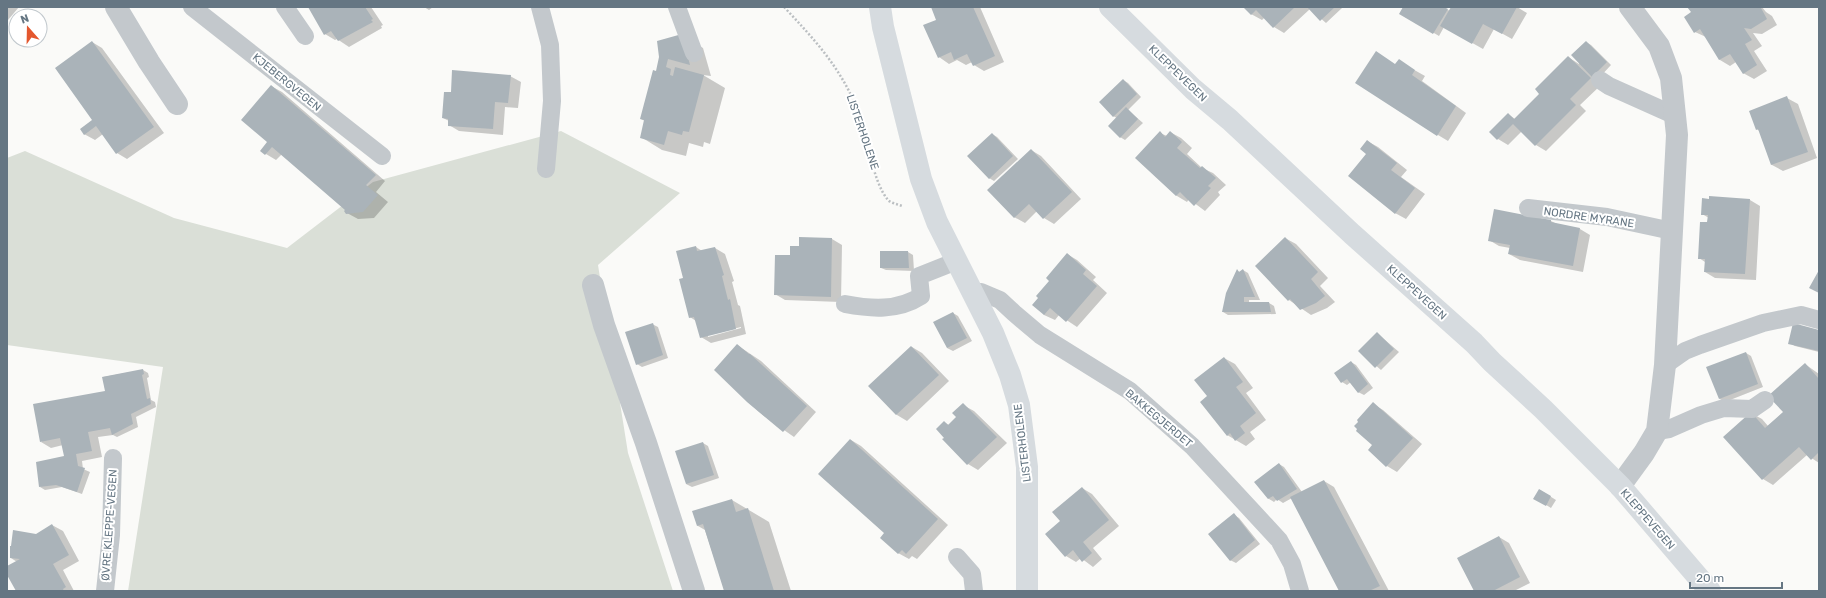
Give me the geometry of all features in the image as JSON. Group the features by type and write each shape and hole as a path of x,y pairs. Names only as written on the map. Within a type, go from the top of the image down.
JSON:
{"main road":[{"name":"LISTERHOLENE","path":"880,7 883,27 921,179 937,222 974,293 996,340 1010,375 1019,405 1027,467 1027,591"},
{"name":"KLEPPEVEGEN","path":"1110,7 1193,89 1230,120 1352,234 1474,343 1492,362 1543,409 1620,486 1710,591"}],"street":[{"path":"116,7 149,62 177,104"},
{"path":"1620,486 1644,453 1657,431 1665,365 1676,162 1676,116 1671,78 1659,46 1630,7"},
{"path":"593,285 604,324 694,591"}],"lane":[{"name":"KJEBERGVEGEN","path":"192,7 382,156"},
{"path":"285,7 305,36"},
{"path":"540,7 550,45 552,101 546,169"},
{"path":"677,7 694,53"},
{"path":"1600,80 1609,86 1676,116"},
{"name":"NORDRE MYRANE","path":"1528,208 1607,217 1672,231"},
{"path":"845,304 869,308 888,308 913,301 922,296 919,276 957,261"},
{"name":"BAKKEGJERDET","path":"974,293 981,292 1000,300 1040,335 1130,391 1192,446 1278,540 1292,564 1300,591"},
{"path":"1665,365 1695,347 1763,323 1801,315 1819,320"},
{"path":"1657,431 1669,429 1701,415 1724,408 1752,409 1765,400"},
{"name":"ØVRE KLEPPE-VEGEN","path":"105,591 111,535 113,458"},
{"path":"957,557 972,574 974,591"}],"path":[{"name":"LISTERHOLENE","path":"784,7 818,43 832,62 847,87 858,112 874,168 889,201 937,222"}],"shaded area":[{"path":"561,131 680,193 598,265 628,453 673,591 128,591 163,367 7,345 7,158 25,151 174,218 287,248 373,182"}],"building":[{"path":"308,7 365,7 373,19 371,20 373,22 338,41 331,31 324,35"},
{"path":"931,7 973,7 995,56 973,66 967,54 954,60 951,52 938,58 923,25 936,20"},
{"path":"1243,7 1295,7 1273,28 1256,10 1251,15"},
{"path":"1307,7 1335,7 1320,21"},
{"path":"1403,7 1444,7 1448,9 1433,34 1399,14"},
{"path":"1451,7 1517,7 1502,34 1483,24 1472,44 1440,26"},
{"path":"1687,7 1761,8 1767,19 1751,29 1744,28 1752,40 1745,44 1757,65 1743,74 1730,54 1719,60 1700,29 1694,33 1684,17 1691,12"},
{"path":"682,34 690,65 668,59 666,67 671,69 670,75 673,76 675,67 704,75 689,132 683,131 682,135 668,131 664,145 640,138 644,120 640,119 653,70 656,71 659,57 657,41"},
{"path":"92,41 154,127 116,154 96,126 84,135 80,129 92,120 55,68"},
{"path":"1586,41 1607,62 1592,77 1571,55"},
{"path":"1376,51 1395,64 1399,59 1415,70 1412,75 1456,106 1437,136 1355,83"},
{"path":"1568,56 1591,78 1570,99 1576,105 1535,146 1513,124 1497,140 1489,132 1508,113 1514,119 1539,94 1535,89"},
{"path":"452,70 511,75 508,103 495,102 493,129 448,126 448,119 442,118 444,92 451,92"},
{"path":"1123,79 1137,94 1113,117 1099,102"},
{"path":"271,85 376,175 366,185 378,195 363,212 346,214 344,211 345,210 272,147 265,155 260,151 267,142 241,120"},
{"path":"1787,96 1808,152 1771,165 1758,129 1756,130 1749,111"},
{"path":"1126,107 1138,119 1120,138 1108,126"},
{"path":"1160,131 1165,137 1170,131 1182,142 1177,148 1200,168 1202,166 1216,178 1208,186 1211,188 1194,206 1180,192 1176,196 1135,158"},
{"path":"992,133 1013,156 989,179 967,156"},
{"path":"1367,140 1397,163 1391,170 1415,188 1395,214 1348,176 1366,154 1360,149"},
{"path":"1031,149 1072,192 1043,219 1029,204 1014,218 987,190"},
{"path":"1709,196 1750,199 1745,274 1704,272 1705,259 1698,259 1700,222 1707,222 1708,215 1701,215 1702,198 1709,199"},
{"path":"1494,209 1551,220 1551,222 1580,228 1573,266 1508,254 1510,245 1488,241"},
{"path":"799,237 832,238 831,297 774,295 775,255 790,255 790,246 799,246"},
{"path":"1285,237 1318,272 1311,279 1325,296 1316,303 1300,310 1290,299 1288,301 1255,266"},
{"path":"696,246 697,251 715,247 724,275 722,276 728,300 730,299 736,329 700,338 694,317 689,318 679,279 683,278 676,251"},
{"path":"880,251 908,251 909,268 880,268"},
{"path":"1067,253 1086,270 1083,274 1097,286 1066,322 1050,308 1044,315 1032,305 1038,298 1036,296 1049,281 1046,278"},
{"path":"1237,269 1239,272 1243,269 1255,297 1244,297 1244,302 1269,302 1271,312 1222,312 1226,293"},
{"path":"1819,270 1819,293 1809,288"},
{"path":"953,312 967,338 947,348 933,322"},
{"path":"653,323 663,355 636,365 625,332"},
{"path":"1793,323 1819,330 1819,351 1788,344"},
{"path":"1377,332 1394,349 1375,368 1358,351"},
{"path":"737,344 807,406 783,432 747,402 714,370"},
{"path":"911,346 939,375 896,415 868,386"},
{"path":"1746,352 1758,384 1719,399 1706,367"},
{"path":"1224,357 1243,382 1236,387 1256,413 1240,426 1245,433 1235,441 1230,433 1227,436 1200,402 1207,396 1194,380"},
{"path":"1351,361 1368,384 1358,393 1347,379 1341,383 1334,373"},
{"path":"1805,363 1819,379 1819,452 1811,460 1799,447 1762,480 1723,437 1751,412 1765,428 1783,412 1768,396"},
{"path":"143,369 144,374 142,375 147,399 150,398 151,404 131,414 133,424 112,435 110,428 88,432 92,451 76,454 78,466 85,468 77,492 56,485 39,487 36,462 64,456 60,438 40,442 33,404 105,391 102,377"},
{"path":"1373,402 1413,438 1386,467 1368,450 1372,445 1356,431 1357,429 1354,426 1358,422 1357,420"},
{"path":"963,403 997,437 967,465 942,439 944,438 936,429 944,421 948,425 956,417 952,413"},
{"path":"850,439 938,519 906,554 902,550 898,554 880,538 884,533 818,474"},
{"path":"703,442 714,475 686,484 675,451"},
{"path":"1279,463 1297,489 1277,501 1273,496 1268,499 1254,482"},
{"path":"1324,480 1380,586 1369,591 1339,591 1290,497"},
{"path":"1082,487 1109,520 1083,542 1092,553 1082,562 1073,550 1065,557 1045,534 1060,521 1052,512"},
{"path":"1539,489 1551,496 1546,506 1533,499"},
{"path":"732,499 736,512 748,508 774,591 724,591 703,524 697,526 692,511"},
{"path":"1234,513 1255,540 1230,561 1208,534"},
{"path":"52,524 69,555 53,564 66,587 63,589 64,591 16,591 7,575 7,566 20,559 10,558 10,546 13,530 36,534"},
{"path":"1499,536 1520,577 1493,591 1474,591 1457,558"}]}
